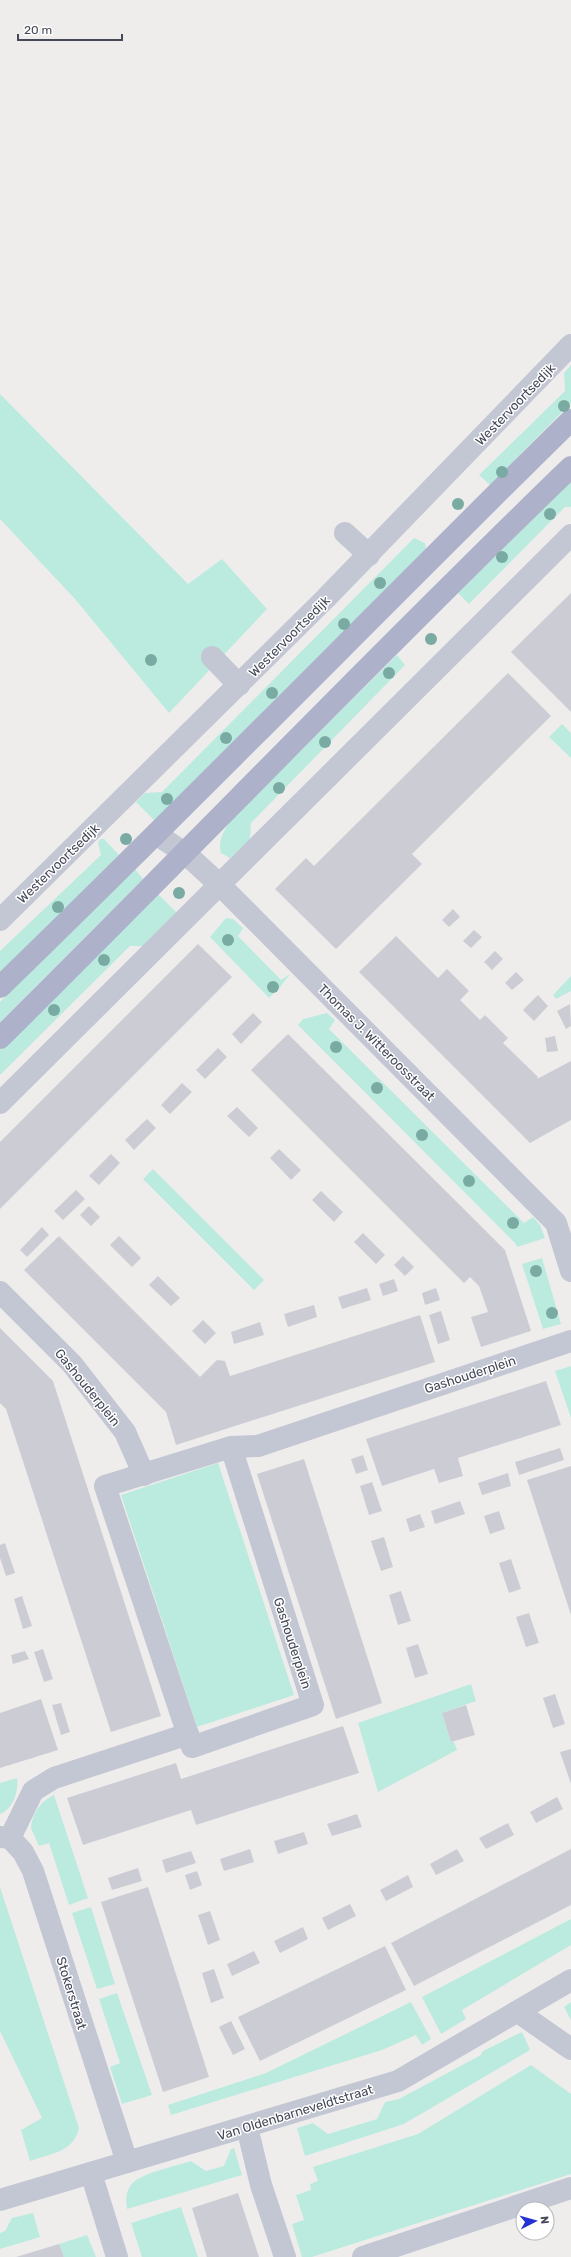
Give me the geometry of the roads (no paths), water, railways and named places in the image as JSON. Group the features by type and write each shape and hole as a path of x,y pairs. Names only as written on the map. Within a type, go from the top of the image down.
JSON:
{"main road":[{"path":"0,987 156,834 571,420"},
{"path":"0,1038 186,854 478,557 571,467"}],"street":[{"name":"Westervoortsedijk","path":"0,920 369,555 571,345"},
{"path":"345,533 369,555"},
{"path":"0,1103 571,535"},
{"path":"212,657 239,685"},
{"name":"Thomas J. Witteroosstraat","path":"156,834 186,854 220,885 564,1219 571,1271"},
{"name":"Gashouderplein","path":"0,1292 72,1364 125,1432 144,1475"},
{"name":"Gashouderplein","path":"231,1447 312,1705 192,1747 105,1486 231,1447 258,1446 571,1341"},
{"path":"5,1838 33,1791 54,1778 188,1734"},
{"name":"Stokerstraat","path":"5,1838 23,1852 34,1871 127,2162"},
{"name":"Van Oldenbarneveldtstraat","path":"0,2200 398,2081 571,1980"},
{"path":"518,2012 571,2050"},
{"path":"247,2127 261,2185 285,2257"},
{"path":"91,2173 117,2257"},
{"path":"363,2257 571,2188"}]}
